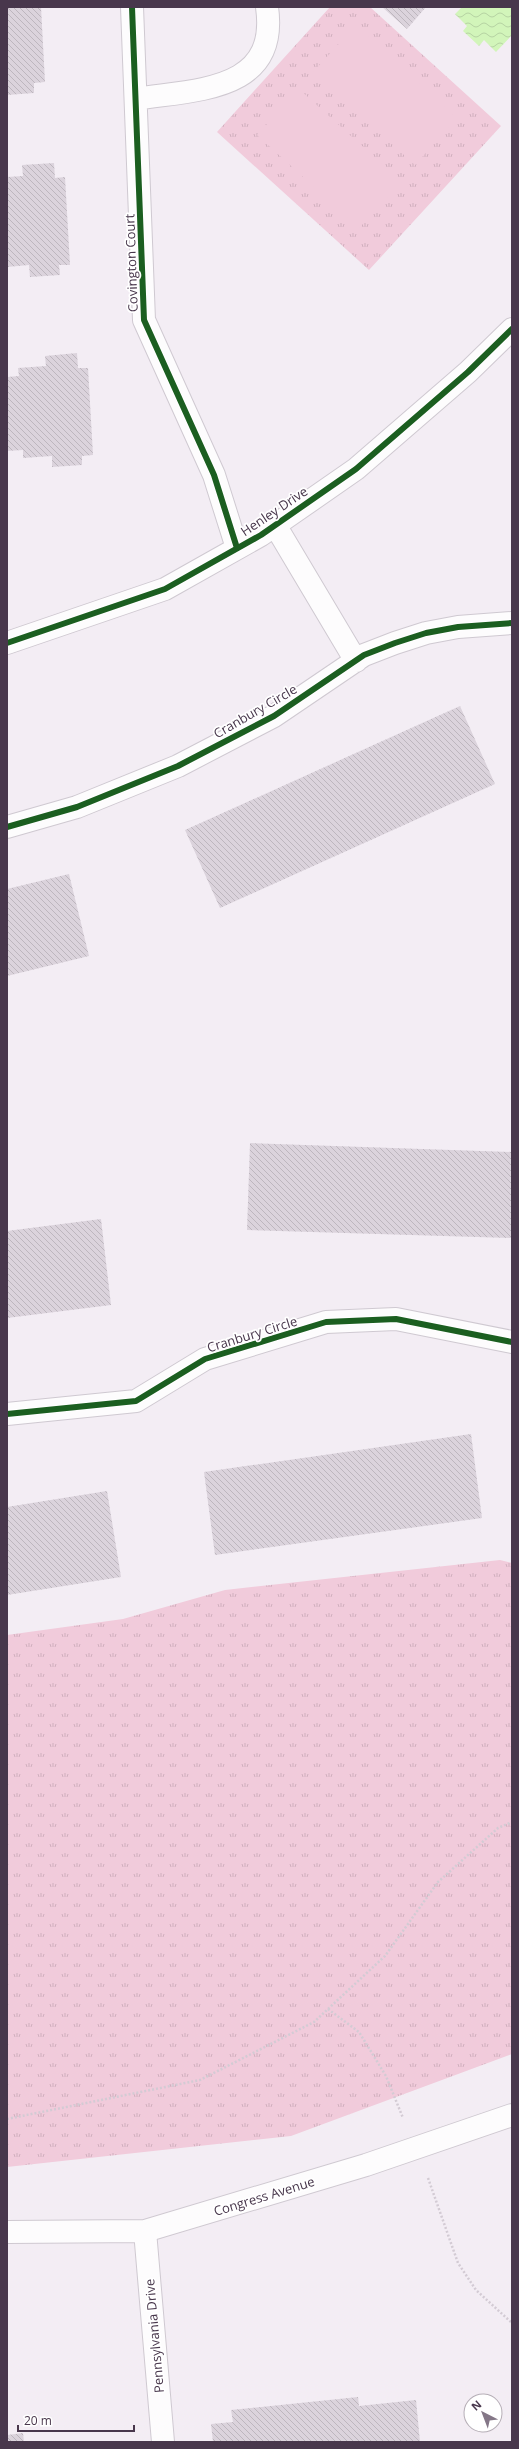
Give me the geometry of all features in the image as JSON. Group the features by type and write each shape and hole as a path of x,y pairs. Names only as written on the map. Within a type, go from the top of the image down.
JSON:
{"street":[{"name":"Covington Court","path":"132,7 144,320 214,475 237,548"},
{"path":"136,99 230,83 247,73 263,52 270,27 267,7"},
{"name":"Henley Drive","path":"7,643 165,589 275,525 356,469 468,372 512,329"},
{"path":"275,525 356,661"},
{"name":"Cranbury Circle","path":"7,827 77,807 178,766 274,716 356,661 395,643 426,633 458,626 512,624"},
{"name":"Cranbury Circle","path":"7,1414 136,1401 205,1359 326,1322 396,1319 512,1342"},
{"name":"Congress Avenue","path":"7,2232 145,2231 366,2165 512,2115"},
{"name":"Pennsylvania Drive","path":"145,2231 164,2442"}],"path":[{"path":"7,2119 200,2080 314,2022 385,1956 438,1882 498,1828 512,1822"}],"green space":[{"path":"330,7 370,7 501,126 369,270 217,132"},
{"path":"356,25 457,118 415,165 313,72"},
{"path":"299,89 402,182 359,228 257,135"},
{"path":"500,1560 512,1563 512,2054 291,2136 7,2167 7,1635 123,1619 225,1590"}],"water":[{"path":"462,7 512,7 512,35 496,52 484,40 479,46 463,31 467,26 455,14"}],"building":[{"path":"7,7 41,7 45,82 34,83 34,93 7,95"},
{"path":"382,7 426,7 407,29"},
{"path":"54,163 55,178 65,177 70,265 59,265 60,275 30,277 29,265 7,267 7,177 23,176 22,165"},
{"path":"77,353 78,368 88,368 93,455 82,456 82,465 52,467 52,456 23,458 23,450 7,451 7,377 19,376 18,368 46,366 45,356"},
{"path":"460,706 495,784 220,908 185,830"},
{"path":"69,874 89,956 7,976 7,889"},
{"path":"250,1143 512,1152 512,1238 247,1230"},
{"path":"101,1219 111,1305 7,1318 7,1231"},
{"path":"471,1434 482,1518 215,1555 204,1472"},
{"path":"107,1491 121,1577 7,1595 7,1507"},
{"path":"358,2397 359,2406 416,2400 420,2442 213,2442 211,2424 233,2422 231,2410"},
{"path":"23,2433 24,2442 7,2442 7,2435"}],"cycle path":[{"path":"132,7 144,320 214,475 237,548"},
{"path":"7,643 165,589 261,535 356,469 468,372 512,329"},
{"path":"7,827 77,807 178,766 274,716 364,655 426,633 458,627 512,623"},
{"path":"7,1414 136,1401 205,1359 326,1322 396,1319 512,1342"}]}
